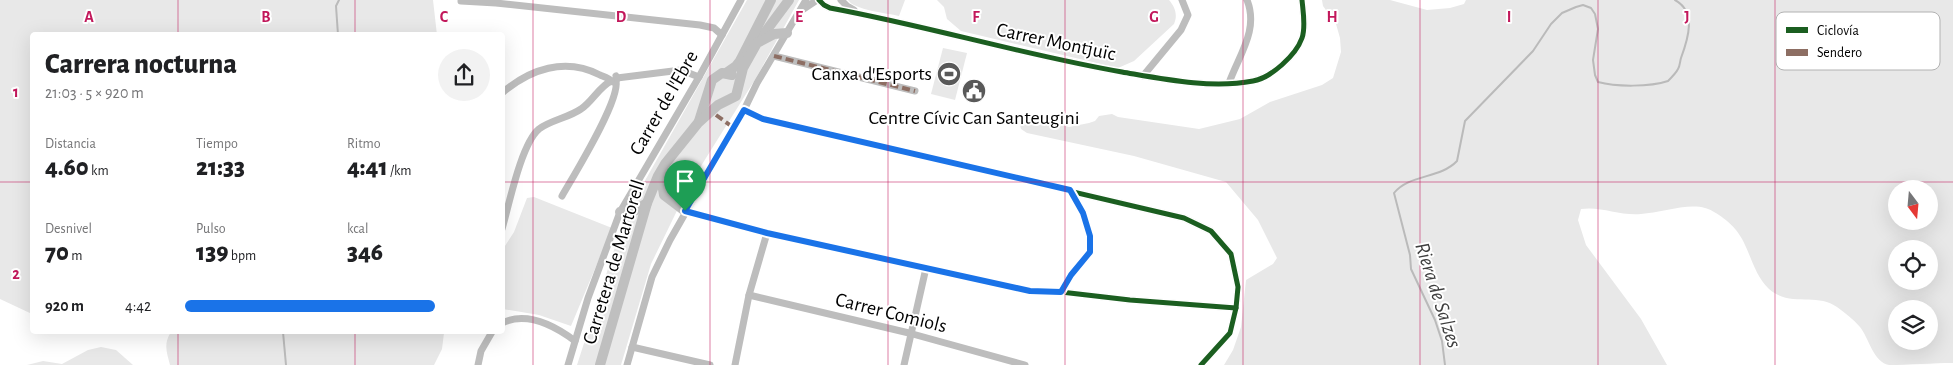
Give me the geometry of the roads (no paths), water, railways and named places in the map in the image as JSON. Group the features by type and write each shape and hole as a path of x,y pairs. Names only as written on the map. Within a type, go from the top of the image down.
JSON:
{"main road":[{"path":"741,60 771,0"},
{"path":"698,122 715,77 726,73 736,66 757,43 789,0"},
{"path":"698,122 718,105 736,96 743,68 757,43 774,34 787,33"},
{"path":"726,73 734,77 738,84"},
{"path":"710,88 717,99 728,101"},
{"name":"Carretera de Martorell","path":"602,365 647,203 662,170 698,122"},
{"path":"679,147 662,185 666,197 685,211"},
{"path":"620,212 636,210 647,203"}],"street":[{"name":"Carrer de l'Ebre","path":"568,365 588,298 620,212 700,77 741,0"},
{"path":"628,365 652,277 685,211 806,0"},
{"path":"799,14 818,0"},
{"name":"Carrer Montjuïc","path":"818,0 830,8 1081,65 1203,84 1254,81 1279,69 1302,38 1304,21 1302,0"},
{"path":"841,0 861,14"},
{"path":"1143,76 1181,30 1188,14 1182,0"},
{"path":"1230,83 1248,39 1252,9 1247,0"},
{"path":"461,1 496,3 700,25 714,28 722,34"},
{"path":"774,56 915,91"},
{"path":"505,91 533,72 558,66 586,69 614,79"},
{"path":"505,219 529,141 534,134 546,125 582,109 596,96 605,84 614,79 681,70 700,77"},
{"path":"562,196 612,104 616,90 614,79"},
{"path":"744,110 763,119 1184,218 1211,231 1232,254 1238,287 1236,308 1230,333 1201,365"},
{"path":"1061,292 1071,275 1090,252 1090,236 1083,213 1070,190"},
{"path":"685,211 767,233 1030,291 1061,292 1130,300 1236,308"},
{"path":"735,365 749,295 767,233"},
{"path":"904,365 909,334 926,268"},
{"name":"Carrer Comiols","path":"749,295 909,334 1025,365"},
{"path":"505,323 515,319 534,321 552,326 575,341"},
{"path":"478,365 481,351 491,334"},
{"path":"632,347 710,365"}],"waterway":[{"path":"338,32 336,6 339,0"},
{"name":"Riera de Salzes","path":"1445,365 1442,341 1435,320 1411,269 1410,255 1394,193 1400,187 1416,179 1442,171 1457,161 1465,121 1533,51 1551,24 1562,13 1576,7 1583,5 1591,8 1595,14 1598,29 1593,60 1598,82 1633,86 1668,81 1679,68 1689,26 1686,11 1675,0"},
{"path":"283,334 286,365"}],"place":[{"name":"Canxa d'Esports","path":"949,74"},
{"name":"Centre Cívic Can Santeugini","path":"974,91"}]}
